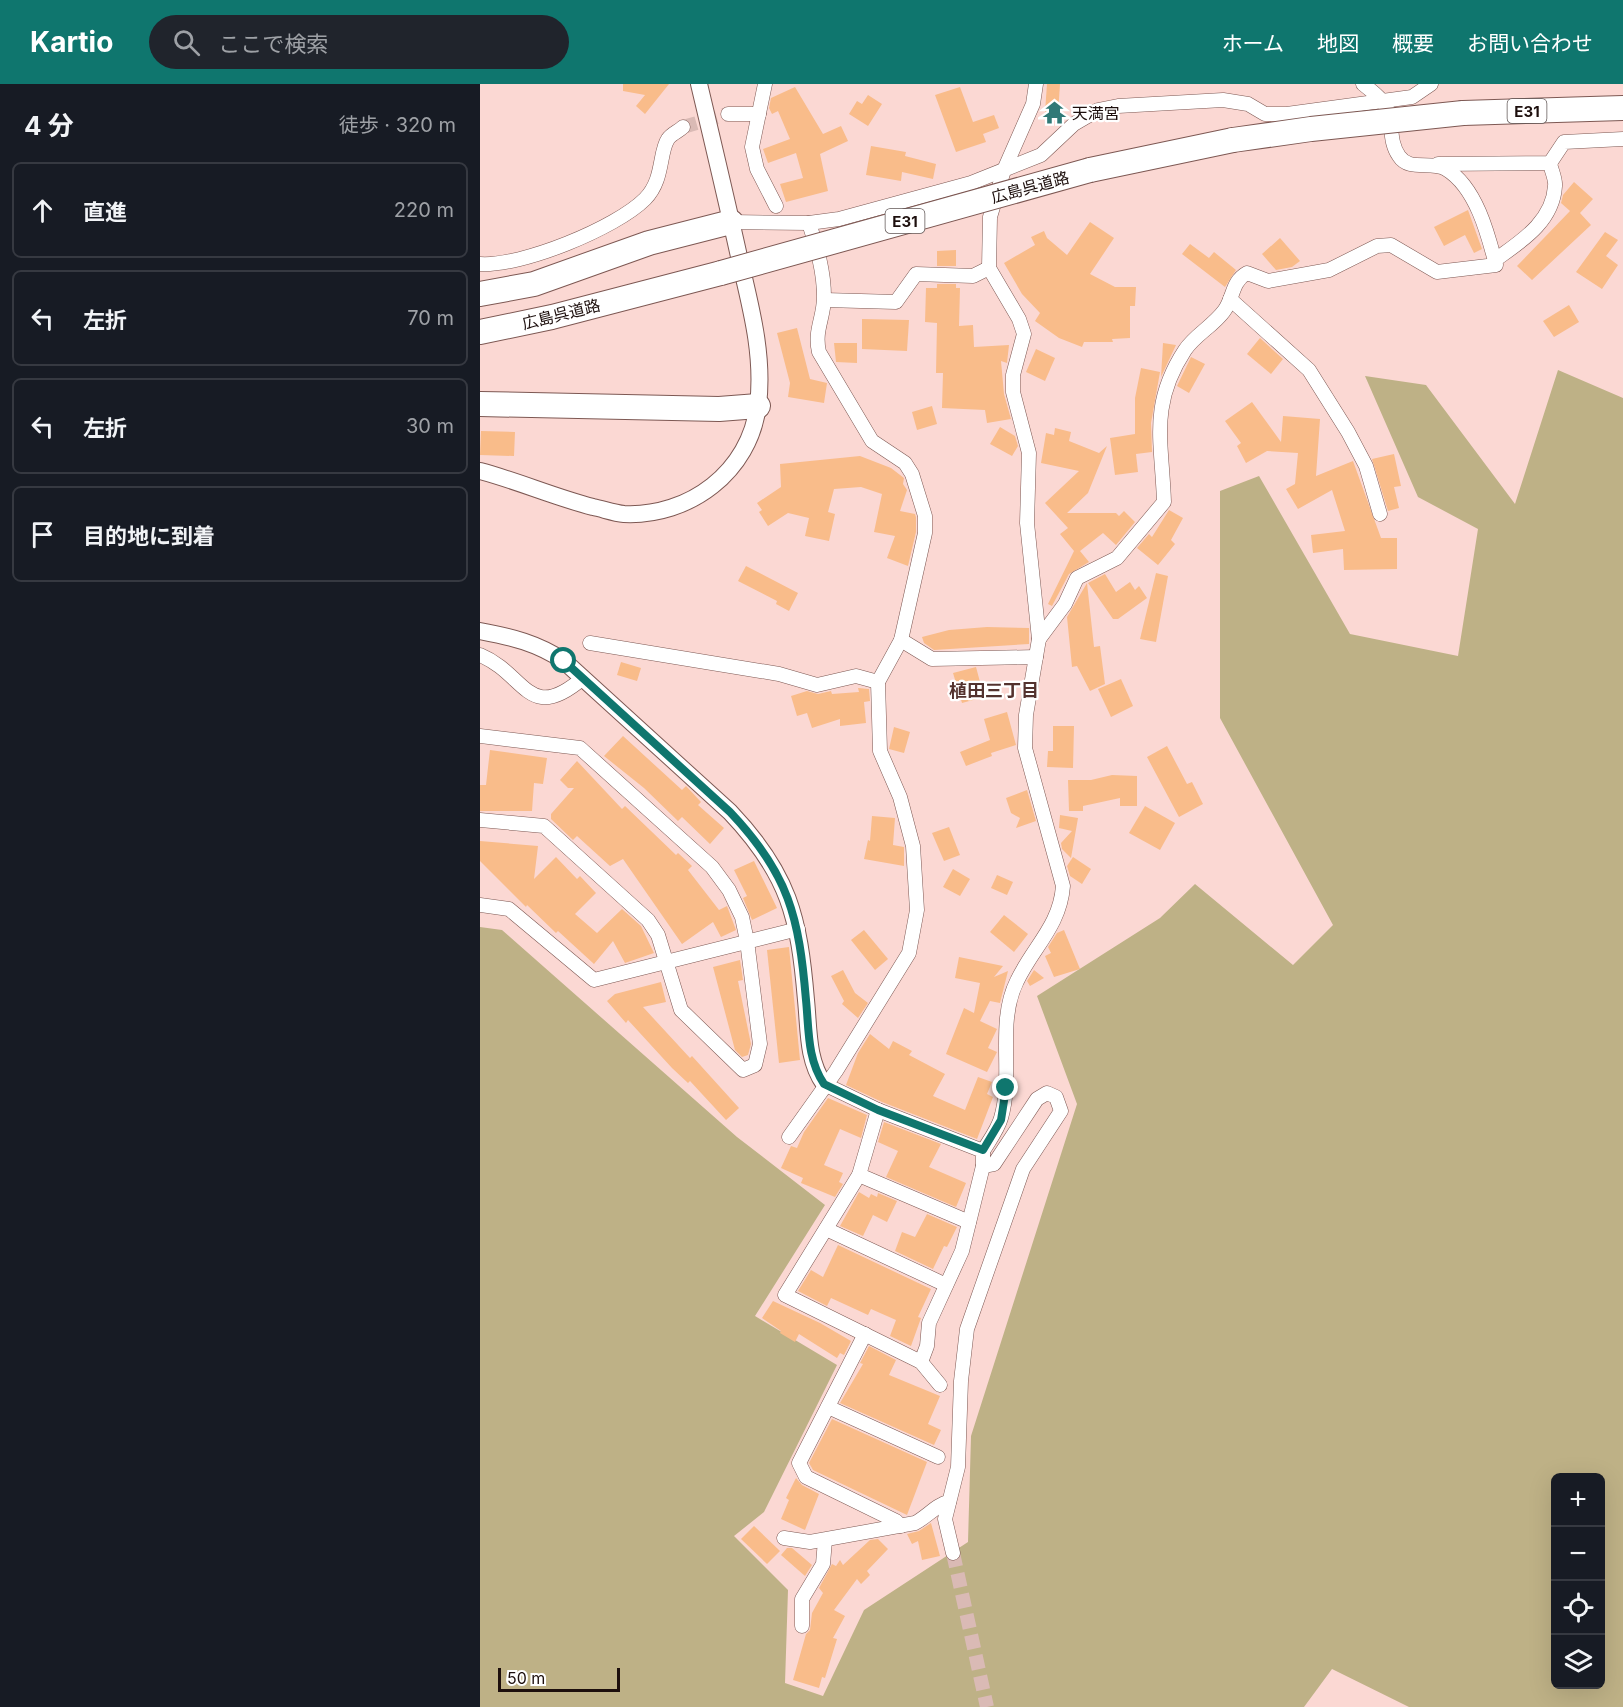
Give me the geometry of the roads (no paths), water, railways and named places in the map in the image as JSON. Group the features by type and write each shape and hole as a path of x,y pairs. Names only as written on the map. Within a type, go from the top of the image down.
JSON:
{"highway":[{"name":"広島呉道路","path":"480,332 552,317 721,273 1090,170 1233,140 1311,129 1463,113 1623,106"},
{"path":"480,294 534,284 648,243 732,222"},
{"path":"480,404 719,409 758,406"}],"street":[{"path":"480,471 569,501 622,514 667,512 702,495 728,473 749,438 758,406 759,368 755,326 699,84"},
{"path":"765,84 752,147 757,169 776,206"},
{"path":"921,1362 927,1346 929,1323 962,1251 983,1166 983,1150 1001,1120 1006,1088 1007,1010 1016,981 1047,934 1062,905 1063,886 1025,748 1026,715 1039,639 1027,523 1029,453 1013,393 1013,375 1024,334 1019,319 989,268 990,217 1004,170 1033,104 1036,84"},
{"path":"1363,84 1382,101 1388,113 1392,141 1399,157 1409,165 1550,163"},
{"path":"732,222 809,223 850,216 970,183 1041,155 1074,124 1098,110 1118,106 1223,100 1248,104 1265,114 1287,114 1412,97 1431,84"},
{"path":"728,114 759,114"},
{"path":"480,264 494,265 533,258 612,222 646,198 660,174 668,139 683,127"},
{"path":"1494,260 1535,232 1548,207 1555,186 1550,163 1564,142 1623,139"},
{"path":"1039,639 1065,604 1077,578 1117,558 1164,502 1159,411 1164,388 1185,350 1225,311 1238,278 1247,273 1268,281 1329,270 1377,246 1390,245 1437,272 1496,266 1485,224 1473,201 1445,169 1430,164"},
{"path":"789,1137 824,1084 836,1071 909,953 917,910 913,846 900,797 880,751 878,682 902,640 925,533 925,516 912,474 905,464 872,441 819,352 816,337 825,300 822,267 809,223"},
{"path":"825,300 896,302 916,274 973,276 989,268"},
{"path":"1230,299 1309,370 1348,432 1366,466 1380,514"},
{"path":"480,631 521,638 545,648 583,678 730,812 755,838 787,892 798,929 811,1054 824,1084 878,1110 983,1150"},
{"path":"902,640 932,659 1036,657"},
{"path":"590,643 779,674 817,685 856,676 878,682"},
{"path":"480,655 495,661 529,693 547,699 566,693 583,678"},
{"path":"480,736 580,748 712,867 729,890 742,917 760,1044 755,1065 743,1070 681,1011 658,935 648,920 544,826 480,820"},
{"path":"480,905 509,909 594,980 798,929"},
{"path":"953,1553 945,1519 958,1467 961,1381 967,1329 1023,1169 1060,1111 1056,1097 1047,1093 1037,1099 994,1164 983,1166"},
{"path":"878,1110 859,1175 785,1295 921,1362 940,1385"},
{"path":"859,1175 969,1222"},
{"path":"826,1229 946,1285"},
{"path":"865,1335 800,1463 806,1477 896,1521 901,1526"},
{"path":"828,1407 938,1457"},
{"path":"784,1538 810,1542 915,1523 930,1516 942,1503 949,1502"},
{"path":"802,1626 802,1599 823,1564 825,1540"}],"tunnel":[{"path":"683,127 728,114"},
{"path":"953,1553 987,1707"}],"place":[{"name":"天満宮","path":"1054,113"}],"district":[{"name":"植田三丁目","path":"994,690"}]}
